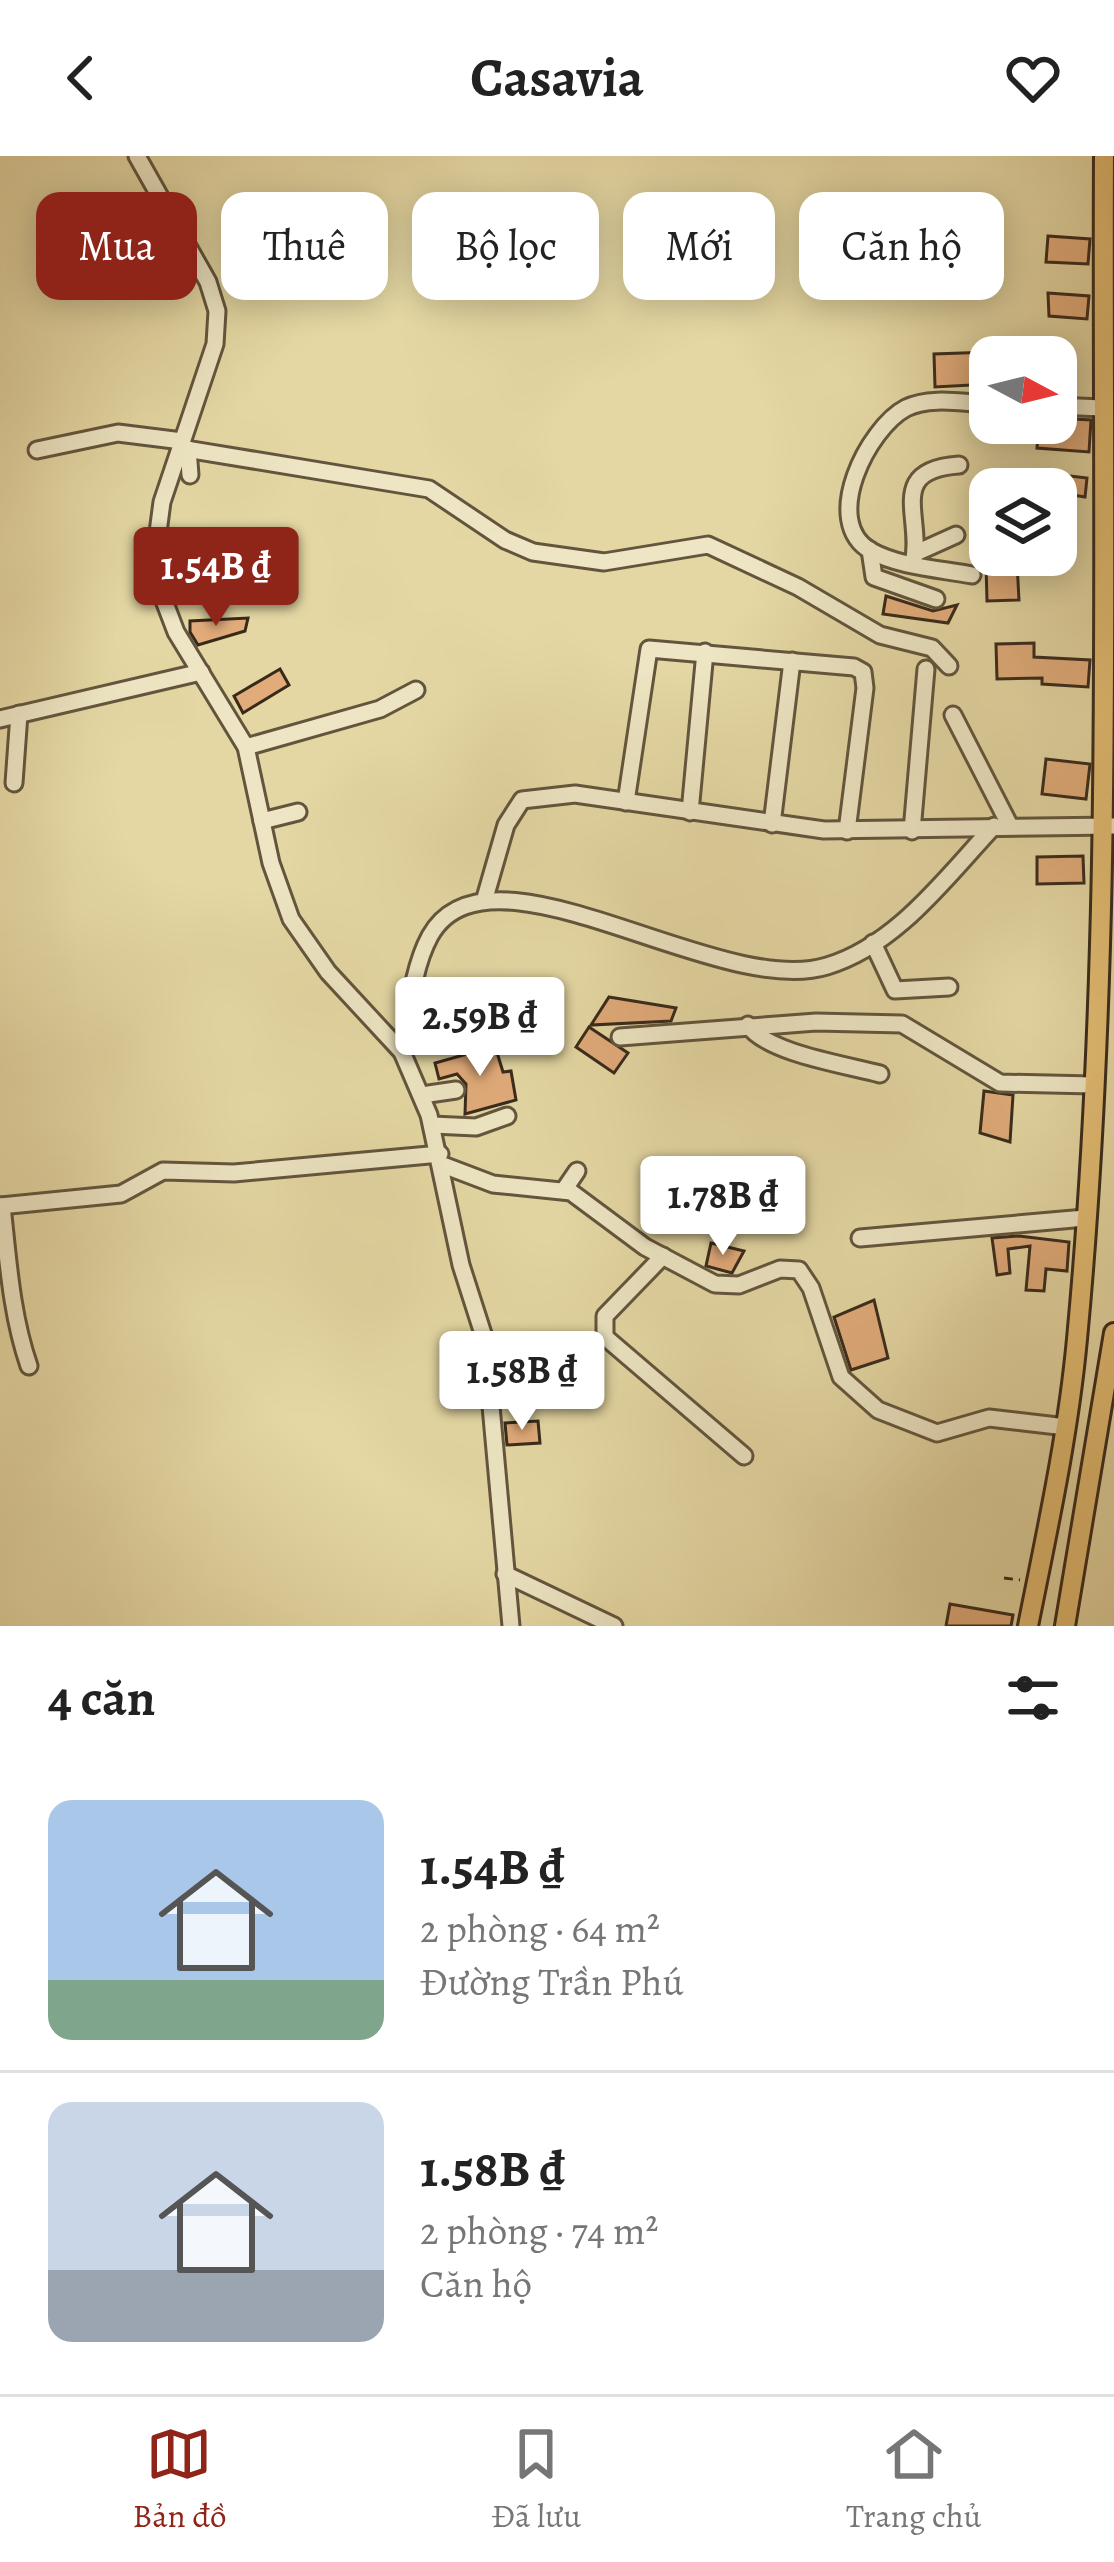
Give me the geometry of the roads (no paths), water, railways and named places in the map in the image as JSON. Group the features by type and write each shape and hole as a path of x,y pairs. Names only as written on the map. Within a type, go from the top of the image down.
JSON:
{"main road":[{"path":"1028,1626 1074,1362 1094,1085 1107,826 1104,156"},
{"path":"1065,1626 1114,1333"},
{"path":"1074,1362 1110,1369"}],"street":[{"path":"137,156 208,282 217,310 215,344 162,502 157,572 176,632 246,747 291,919 328,972 402,1052 422,1095 442,1160 461,1264 485,1340 512,1626"},
{"path":"936,598 874,577 870,550 854,531 849,505 863,459 889,420 927,402 969,403"},
{"path":"1077,407 1102,408"},
{"path":"37,450 118,433 417,485 532,552 598,562 708,545 815,596 880,635 932,648 949,666"},
{"path":"183,446 190,475"},
{"path":"915,558 911,511 916,482 935,467 959,465"},
{"path":"915,558 956,535"},
{"path":"870,550 969,574"},
{"path":"626,802 649,650 662,647 792,661 863,672 847,831"},
{"path":"690,812 705,652"},
{"path":"772,824 792,661"},
{"path":"912,831 926,669"},
{"path":"0,719 201,672"},
{"path":"246,747 380,709 416,690"},
{"path":"14,783 19,714"},
{"path":"953,715 1002,826"},
{"path":"485,898 506,824 522,800 557,794 847,831 1107,826"},
{"path":"262,821 298,812"},
{"path":"402,1052 430,936 454,912 485,898 534,902 759,971 828,966 873,943 917,908 1002,826"},
{"path":"873,943 895,989 949,987"},
{"path":"620,1037 748,1025 902,1024 1000,1083 1094,1085"},
{"path":"748,1025 755,1035 782,1047 880,1074"},
{"path":"422,1095 456,1090"},
{"path":"432,1125 476,1127 507,1116"},
{"path":"28,1366 13,1312 1,1206 108,1197 163,1171 206,1174 442,1160 493,1184 564,1190 663,1256 722,1286 788,1267 799,1270 848,1388 910,1426 944,1433 989,1418 1066,1427"},
{"path":"564,1190 578,1171"},
{"path":"860,1238 914,1229 1085,1218"},
{"path":"663,1256 605,1316 605,1336 744,1456"},
{"path":"505,1574 614,1626"}]}
